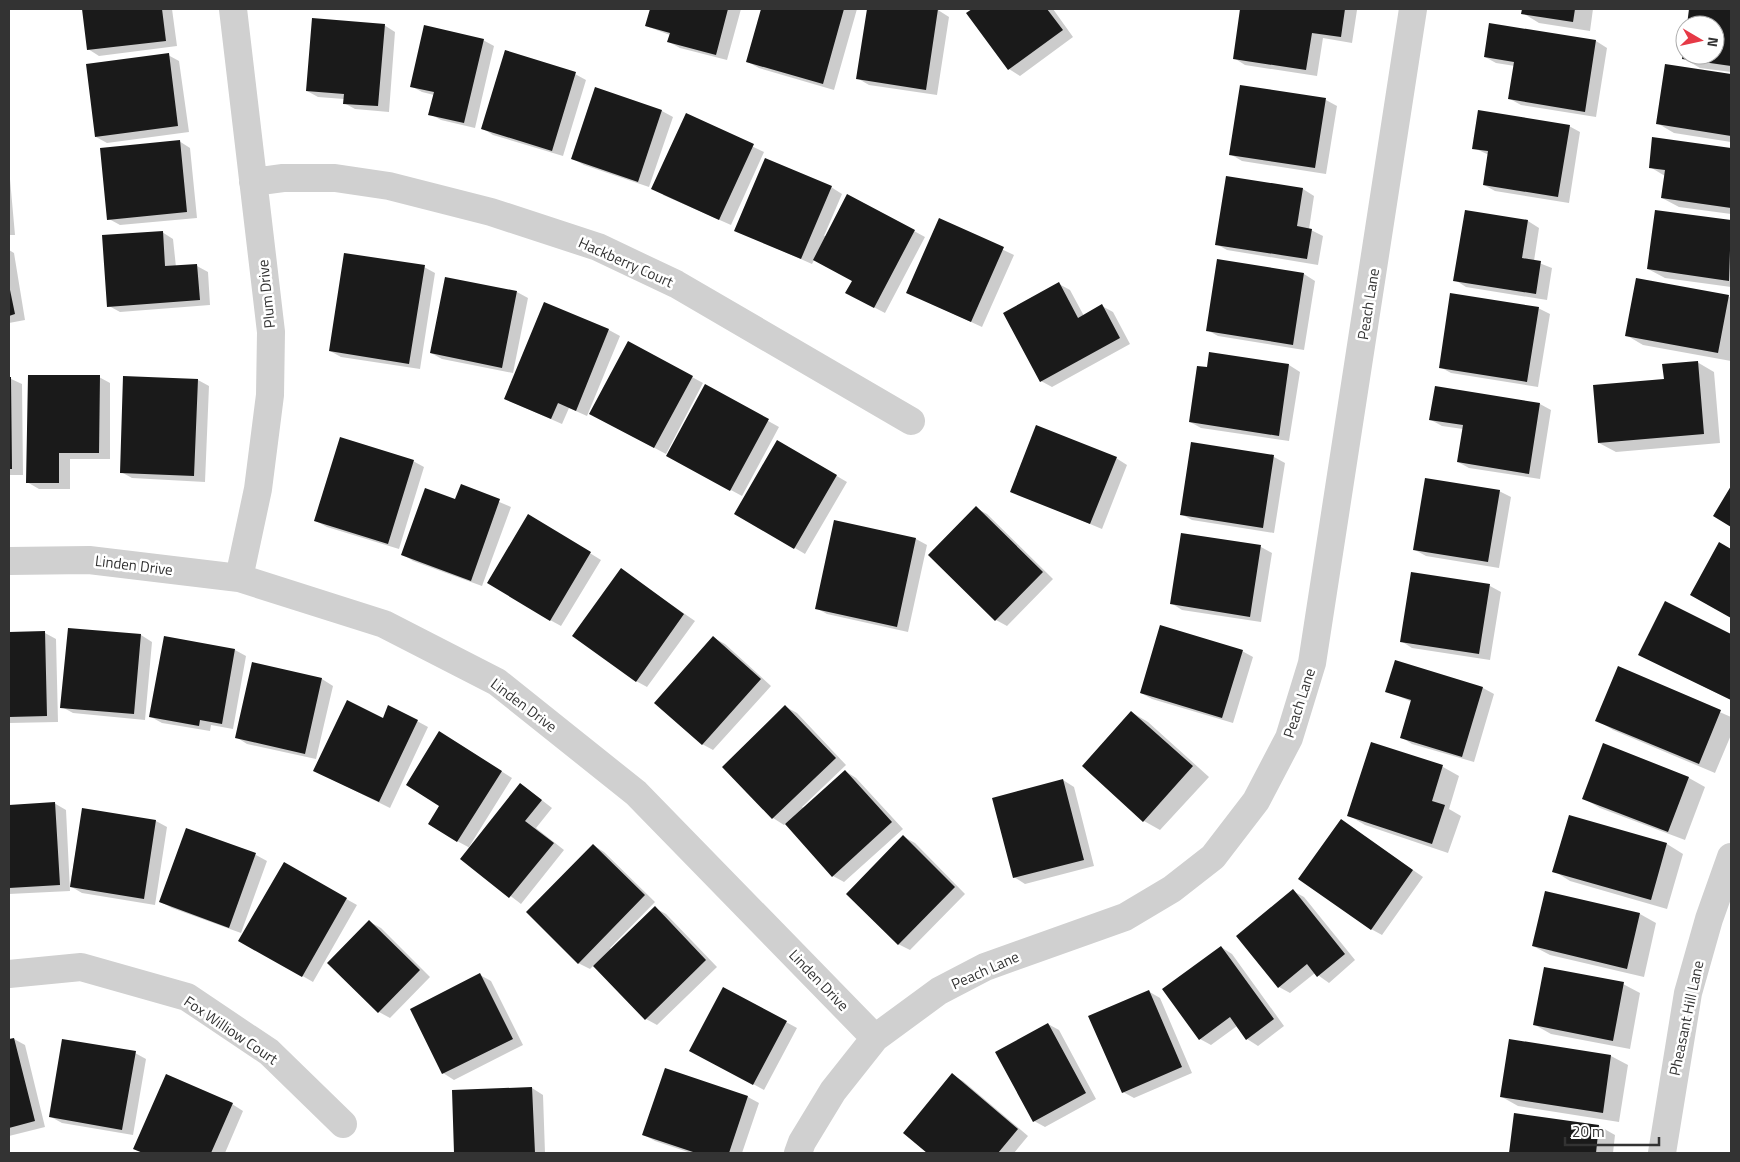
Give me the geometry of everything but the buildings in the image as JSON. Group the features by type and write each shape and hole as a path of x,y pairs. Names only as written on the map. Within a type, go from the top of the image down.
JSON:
{"street":[{"name":"Plum Drive","path":"233,9 270,332 270,395 258,489 239,578"},
{"name":"Peach Lane","path":"798,1153 802,1142 833,1091 875,1038 939,992 985,967 1125,917 1172,889 1213,857 1256,800 1289,738 1312,663 1413,9"},
{"name":"Hackberry Court","path":"253,182 283,178 335,178 389,186 491,212 598,247 676,284 911,421"},
{"name":"Linden Drive","path":"9,561 89,560 239,578 384,624 497,682 636,793 875,1038"},
{"name":"Pheasant Hill Lane","path":"1662,1153 1688,993 1709,919 1731,857"},
{"name":"Fox Williow Court","path":"9,974 81,967 188,997 269,1052 343,1124"}]}
